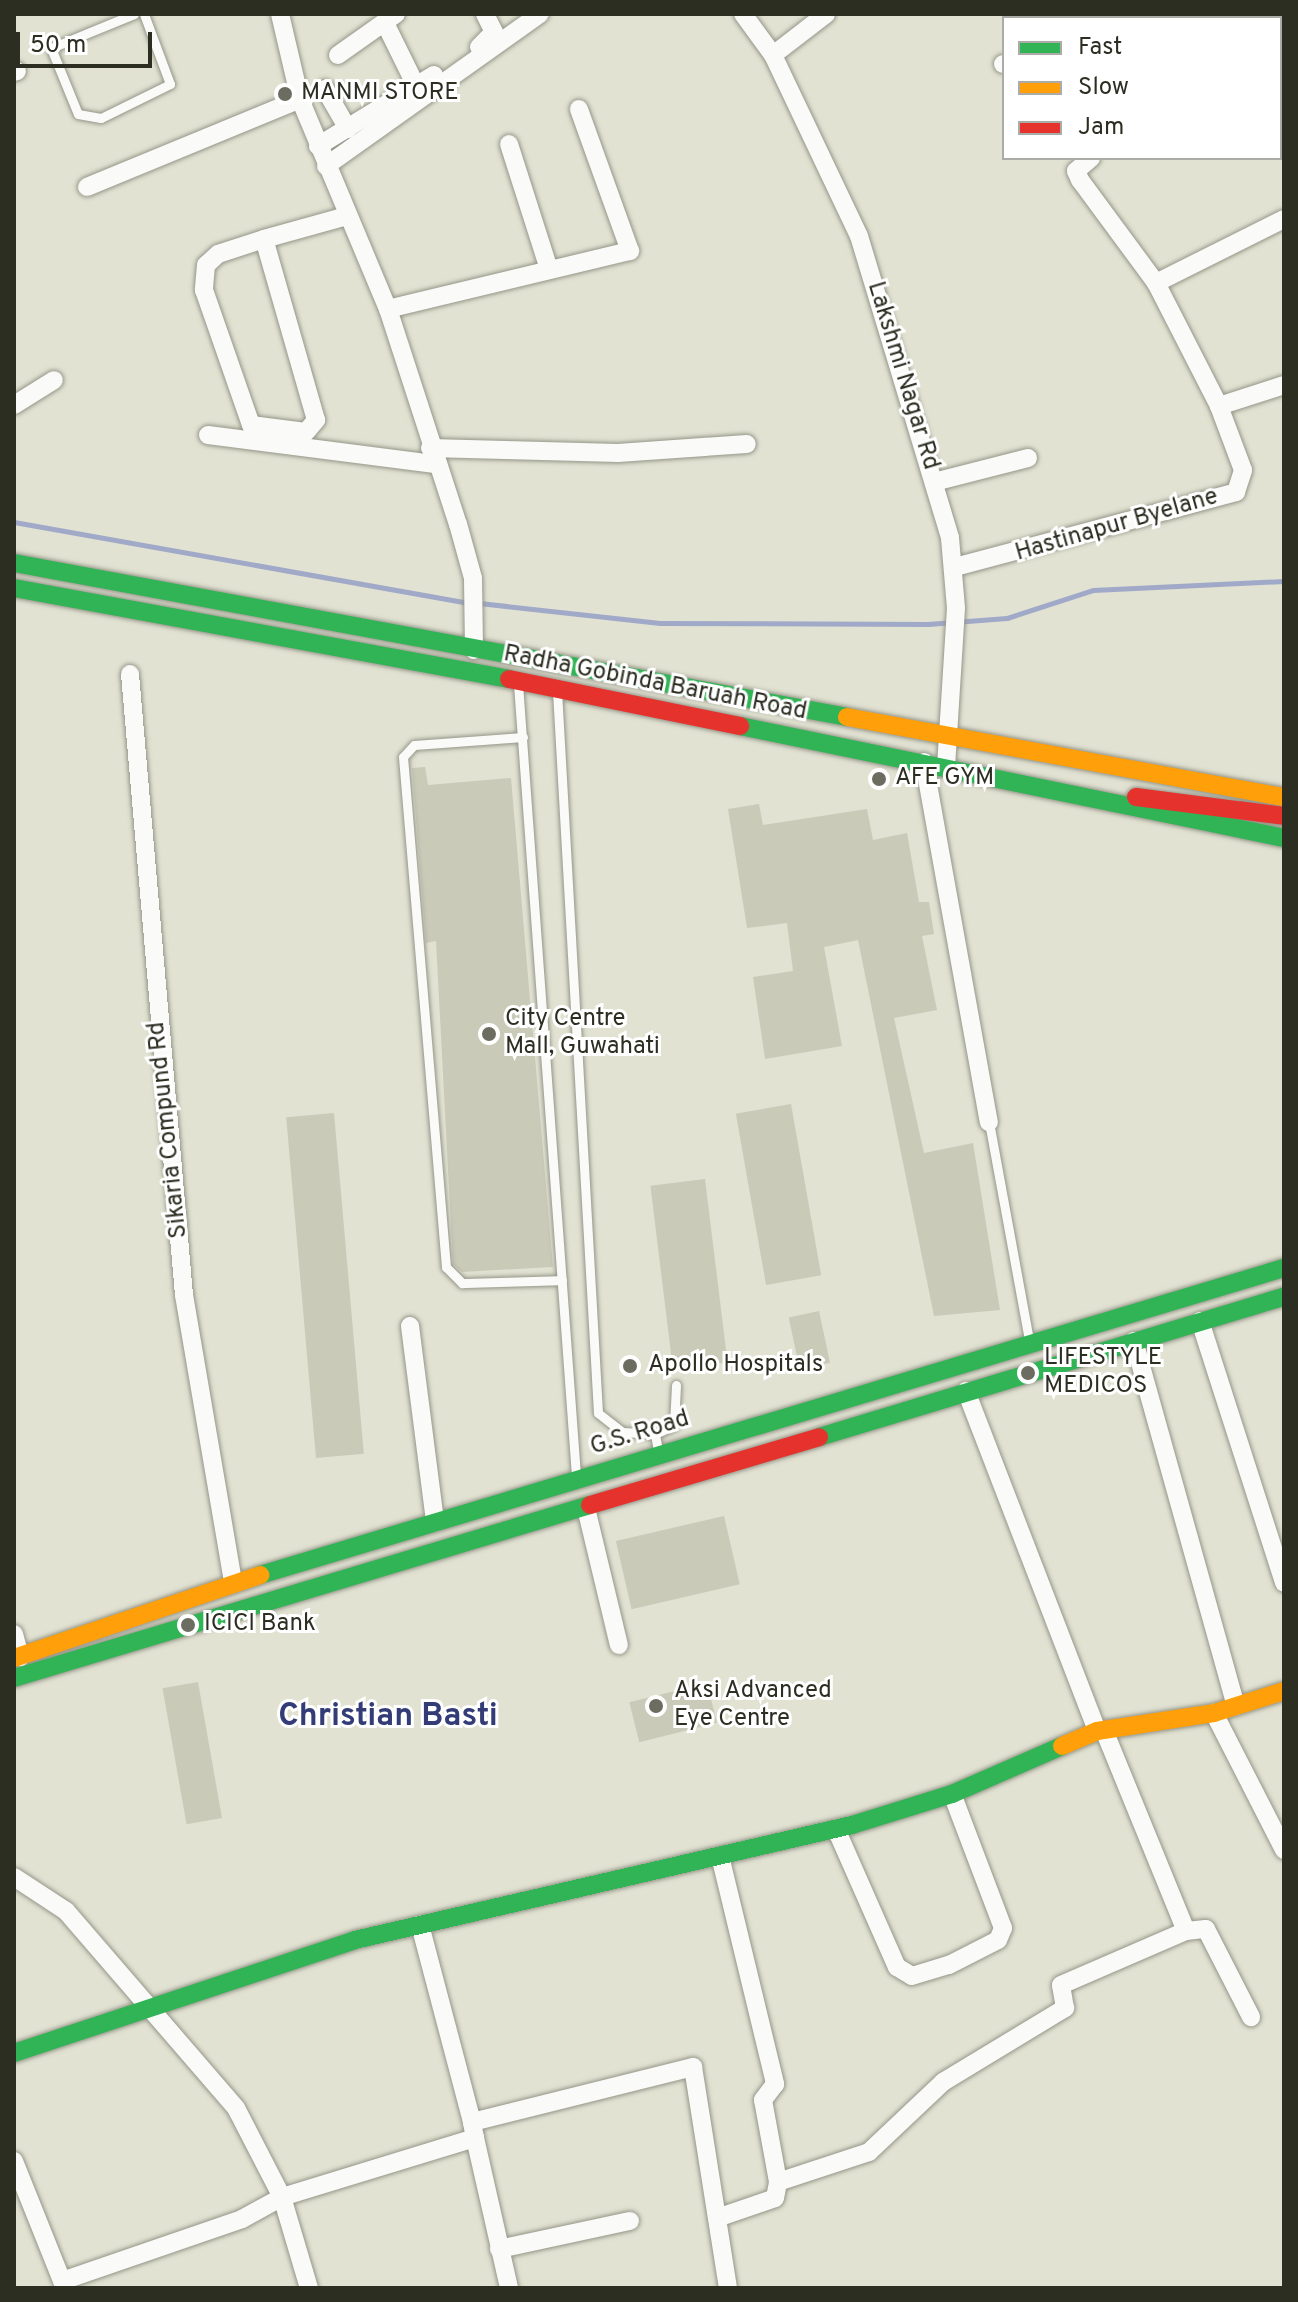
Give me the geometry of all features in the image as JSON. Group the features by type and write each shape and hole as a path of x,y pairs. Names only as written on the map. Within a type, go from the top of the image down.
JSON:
{"main road":[{"name":"Radha Gobinda Baruah Road","path":"14,563 949,741 1284,797"},
{"name":"Radha Gobinda Baruah Road","path":"14,588 556,688 1104,798 1284,838"},
{"path":"1112,768 1177,797"},
{"path":"1104,798 1177,797 1284,816"},
{"name":"G.S. Road","path":"17,1658 233,1583 1284,1268"},
{"path":"14,1678 1284,1297"},
{"path":"14,2053 420,1925 836,1829 952,1794 1100,1731 1214,1713 1284,1691"}],"street":[{"path":"280,14 300,99 388,309 473,578 474,650"},
{"path":"318,146 490,38 485,14"},
{"path":"326,166 540,14"},
{"name":"Lakshmi Nagar Rd","path":"743,14 773,55 859,236 934,482 955,567 956,634 946,766"},
{"path":"773,55 826,14"},
{"path":"338,55 390,19 416,86"},
{"path":"325,89 348,129"},
{"path":"87,187 300,99"},
{"path":"388,309 630,251 579,109"},
{"path":"509,144 549,269"},
{"name":"Hastinapur Byelane","path":"955,567 1236,492 1243,470 1219,406 1156,283 1080,180 1076,171 1089,160"},
{"path":"264,239 316,420 306,432 251,425 204,290 206,265 218,254 264,239 347,216"},
{"path":"1156,283 1284,219"},
{"path":"14,405 54,380"},
{"path":"1219,406 1284,385"},
{"path":"208,435 433,456 618,453 747,444"},
{"path":"934,482 1028,458"},
{"name":"Sikaria Compund Rd","path":"130,674 184,1295 233,1583"},
{"path":"924,762 989,1122"},
{"path":"1200,1321 1284,1583"},
{"path":"410,1326 435,1522"},
{"path":"1134,1341 1236,1706"},
{"path":"966,1391 1100,1731 1186,1931"},
{"path":"586,1508 619,1645"},
{"path":"14,1634 17,1658"},
{"path":"1214,1713 1283,1847"},
{"path":"836,1829 897,1967 912,1976 949,1965 998,1940 1003,1928 952,1794"},
{"path":"717,2218 775,2198 778,2182 763,2100 775,2084 720,1856"},
{"path":"14,1877 66,1911 156,2008 236,2108 282,2197 309,2288"},
{"path":"420,1925 473,2130 509,2288"},
{"path":"778,2182 869,2152 943,2082 1065,2008 1061,1985 1186,1931 1206,1929 1251,2017"},
{"path":"14,2161 54,2284 242,2219 282,2197 473,2130 693,2067 728,2288"},
{"path":"499,2249 630,2221"}],"lane":[{"path":"134,14 51,48 78,114 101,118 170,84 144,14"},
{"path":"518,681 576,1478"},
{"path":"556,688 598,1413 611,1427 638,1434 655,1434 674,1425 676,1385"},
{"path":"523,737 414,745 403,757 446,1267 462,1283 562,1280"},
{"path":"989,1122 1029,1343"},
{"path":"638,1434 650,1457"},
{"path":"650,1457 655,1434"}],"building":[{"name":"City Centre Mall, Guwahati","path":"425,767 428,785 511,778 553,1267 462,1272 453,1264 436,941 426,943 412,768"},
{"path":"759,804 763,825 867,809 873,840 907,833 919,902 929,902 934,934 922,936 937,1010 894,1018 924,1153 973,1143 1000,1310 934,1316 858,940 824,947 842,1046 765,1059 753,977 793,971 787,923 747,928 728,809"},
{"path":"791,1104 821,1275 766,1285 736,1114"},
{"path":"334,1113 364,1454 316,1458 286,1117"},
{"path":"705,1179 728,1363 673,1369 650,1186"},
{"path":"819,1311 830,1363 800,1369 789,1317"},
{"path":"724,1516 740,1584 632,1609 616,1541"},
{"path":"198,1682 222,1818 187,1824 163,1688"},
{"path":"707,1683 717,1723 639,1742 629,1702"}],"waterway":[{"path":"14,522 469,603"},
{"path":"479,603 660,623 928,624 1007,618 1093,590 1284,581"}],"traffic: fast":[{"path":"14,563 847,717"},
{"path":"14,588 509,679"},
{"path":"740,726 1284,838"},
{"path":"260,1575 1284,1268"},
{"path":"819,1437 1284,1297"},
{"path":"14,1678 590,1505"},
{"path":"14,2053 355,1940 852,1825 952,1794 1062,1746"}],"traffic: slow":[{"path":"847,717 1284,797"},
{"path":"14,1658 260,1575"},
{"path":"1062,1746 1097,1731 1214,1713 1284,1691"}],"traffic: jam":[{"path":"509,679 740,726"},
{"path":"1136,797 1284,816"},
{"path":"590,1505 819,1437"}],"place":[{"name":"MANMI STORE","path":"285,94"},
{"name":"AFE GYM","path":"879,779"},
{"name":"City Centre Mall, Guwahati","path":"489,1034"},
{"name":"Apollo Hospitals","path":"630,1366"},
{"name":"LIFESTYLE MEDICOS","path":"1028,1373"},
{"name":"ICICI Bank","path":"188,1625"},
{"name":"Aksi Advanced Eye Centre","path":"656,1706"}],"district":[{"name":"Christian Basti","path":"388,1717"}]}
